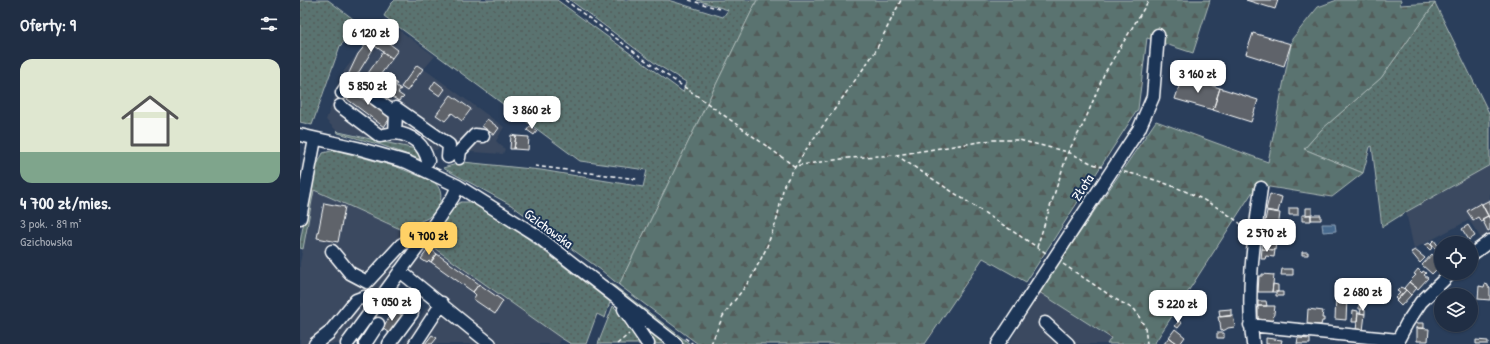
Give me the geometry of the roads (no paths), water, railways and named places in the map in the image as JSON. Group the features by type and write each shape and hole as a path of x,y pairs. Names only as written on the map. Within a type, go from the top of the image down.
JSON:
{"street":[{"name":"Złota","path":"998,344 1139,129 1152,97 1158,35"},
{"path":"342,93 348,84 352,82 396,114 395,133"},
{"path":"340,106 380,136 395,133 412,138 425,150 428,161"},
{"path":"396,108 449,145 454,158 475,135 483,136"},
{"name":"Gzichowska","path":"300,135 407,162 458,186 536,235 676,344"},
{"path":"300,218 315,139"},
{"path":"347,344 426,236 453,197 458,186"},
{"path":"1253,344 1250,325 1252,256 1261,188"},
{"path":"332,251 350,272 368,282 401,245 421,233 426,236"},
{"path":"1478,250 1490,241"},
{"path":"400,271 442,303 490,344"},
{"path":"1250,325 1398,342 1421,302 1444,280"},
{"path":"384,293 412,313 389,344"},
{"path":"315,344 329,333 356,300 364,296 376,304"},
{"name":"Gzichowska","path":"618,300 648,344"},
{"path":"415,344 442,303"},
{"path":"365,344 378,324"},
{"path":"1045,324 1068,344"}],"water":[{"path":"1322,224 1335,224 1336,231 1323,232"}]}
